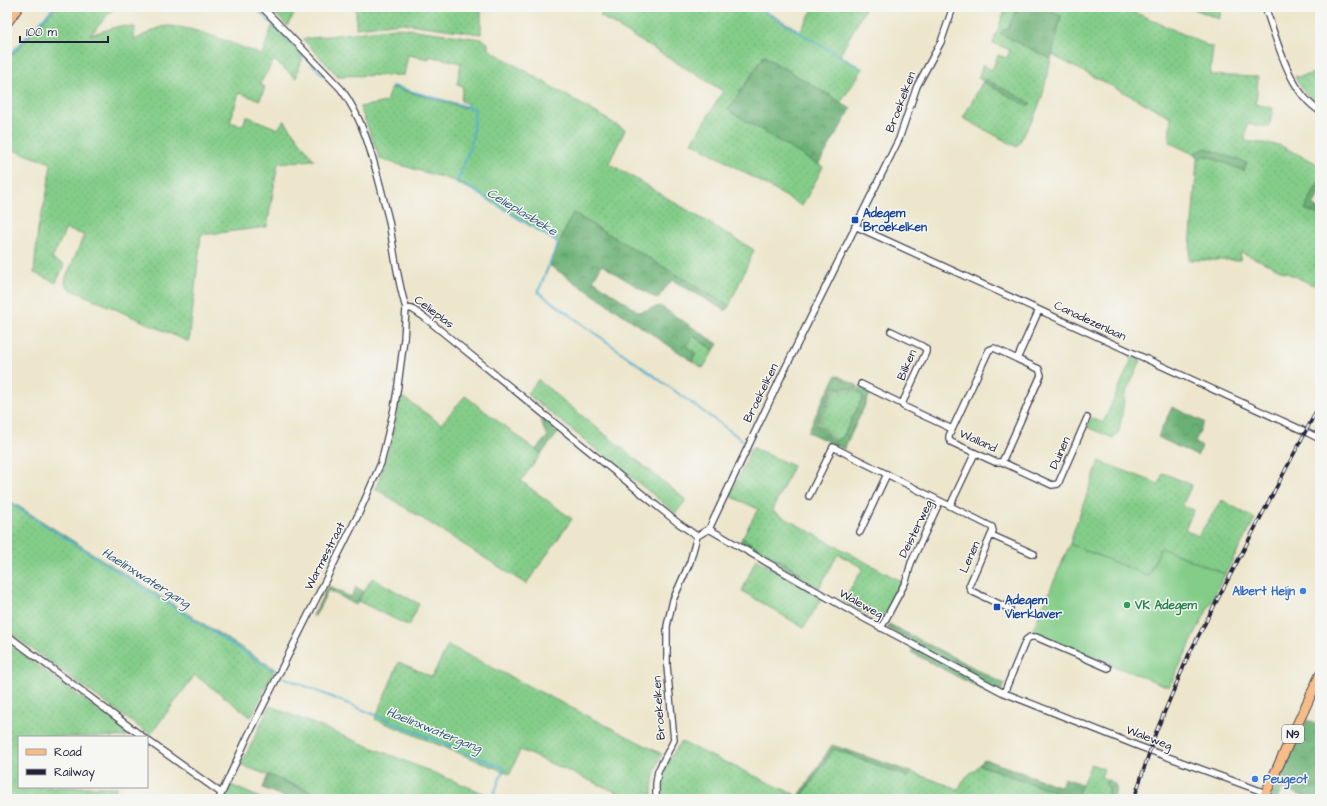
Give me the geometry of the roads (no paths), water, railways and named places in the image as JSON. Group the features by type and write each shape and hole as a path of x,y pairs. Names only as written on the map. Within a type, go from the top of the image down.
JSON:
{"highway":[{"path":"7,21 17,7"}],"main road":[{"name":"N9","path":"1264,796 1320,676"}],"street":[{"name":"Celieplas","path":"262,7 341,89 349,99 357,114 379,182 406,308 412,309 424,318 678,523 697,536"},
{"name":"Broekelken","path":"709,529 778,382 899,139 917,86 941,42 953,7"},
{"path":"1265,7 1290,75 1302,96 1320,111"},
{"name":"Canadezenlaan","path":"855,226 1318,438 1320,430"},
{"name":"Warmestraat","path":"219,799 246,738 359,513 381,463 394,409 398,385 404,339 406,308"},
{"path":"1017,359 1039,310"},
{"name":"Bilken","path":"891,331 926,349 902,404"},
{"name":"Walland","path":"994,348 1017,359 1039,369 1041,375 1002,462 995,462 951,442 949,440 949,436 989,350 994,348"},
{"path":"861,384 902,404 905,408 952,429"},
{"name":"Duinen","path":"1002,462 1052,485 1058,484 1087,418"},
{"path":"809,496 833,447 940,501"},
{"name":"Deisterweg","path":"881,628 906,581 911,563 940,501 950,506 975,453"},
{"path":"860,532 887,474"},
{"name":"Lenen","path":"950,506 992,527 993,531 969,586 971,592 1010,609"},
{"path":"697,536 709,529"},
{"name":"Waleweg","path":"709,529 881,628 1004,693 1264,796"},
{"name":"Lenen","path":"991,535 1034,554"},
{"name":"Broekelken","path":"656,799 658,771 674,740 667,666 667,626 673,600 690,562 697,536"},
{"path":"7,635 142,736"},
{"path":"1004,693 1026,640 1030,637 1036,637 1108,668"},
{"path":"148,741 221,793"}],"waterway":[{"name":"Celieplasbeke","path":"10,55 54,7"},
{"name":"Celieplasbeke","path":"255,7 324,76"},
{"path":"757,7 861,69"},
{"name":"Celieplasbeke","path":"392,86 475,109 472,142 457,183 473,190 558,243 538,292 744,441"},
{"name":"Haelinxwatergang","path":"7,501 274,671"},
{"name":"Haelinxwatergang","path":"283,677 504,768 492,799"}],"railway":[{"path":"1134,799 1156,732 1189,654 1320,404"}],"place":[{"name":"Adegem Broekelken","path":"855,220"},
{"name":"Albert Heijn","path":"1303,591"},
{"name":"VK Adegem","path":"1127,605"},
{"name":"Adegem Vierklaver","path":"997,607"},
{"name":"Peugeot","path":"1255,779"}]}
